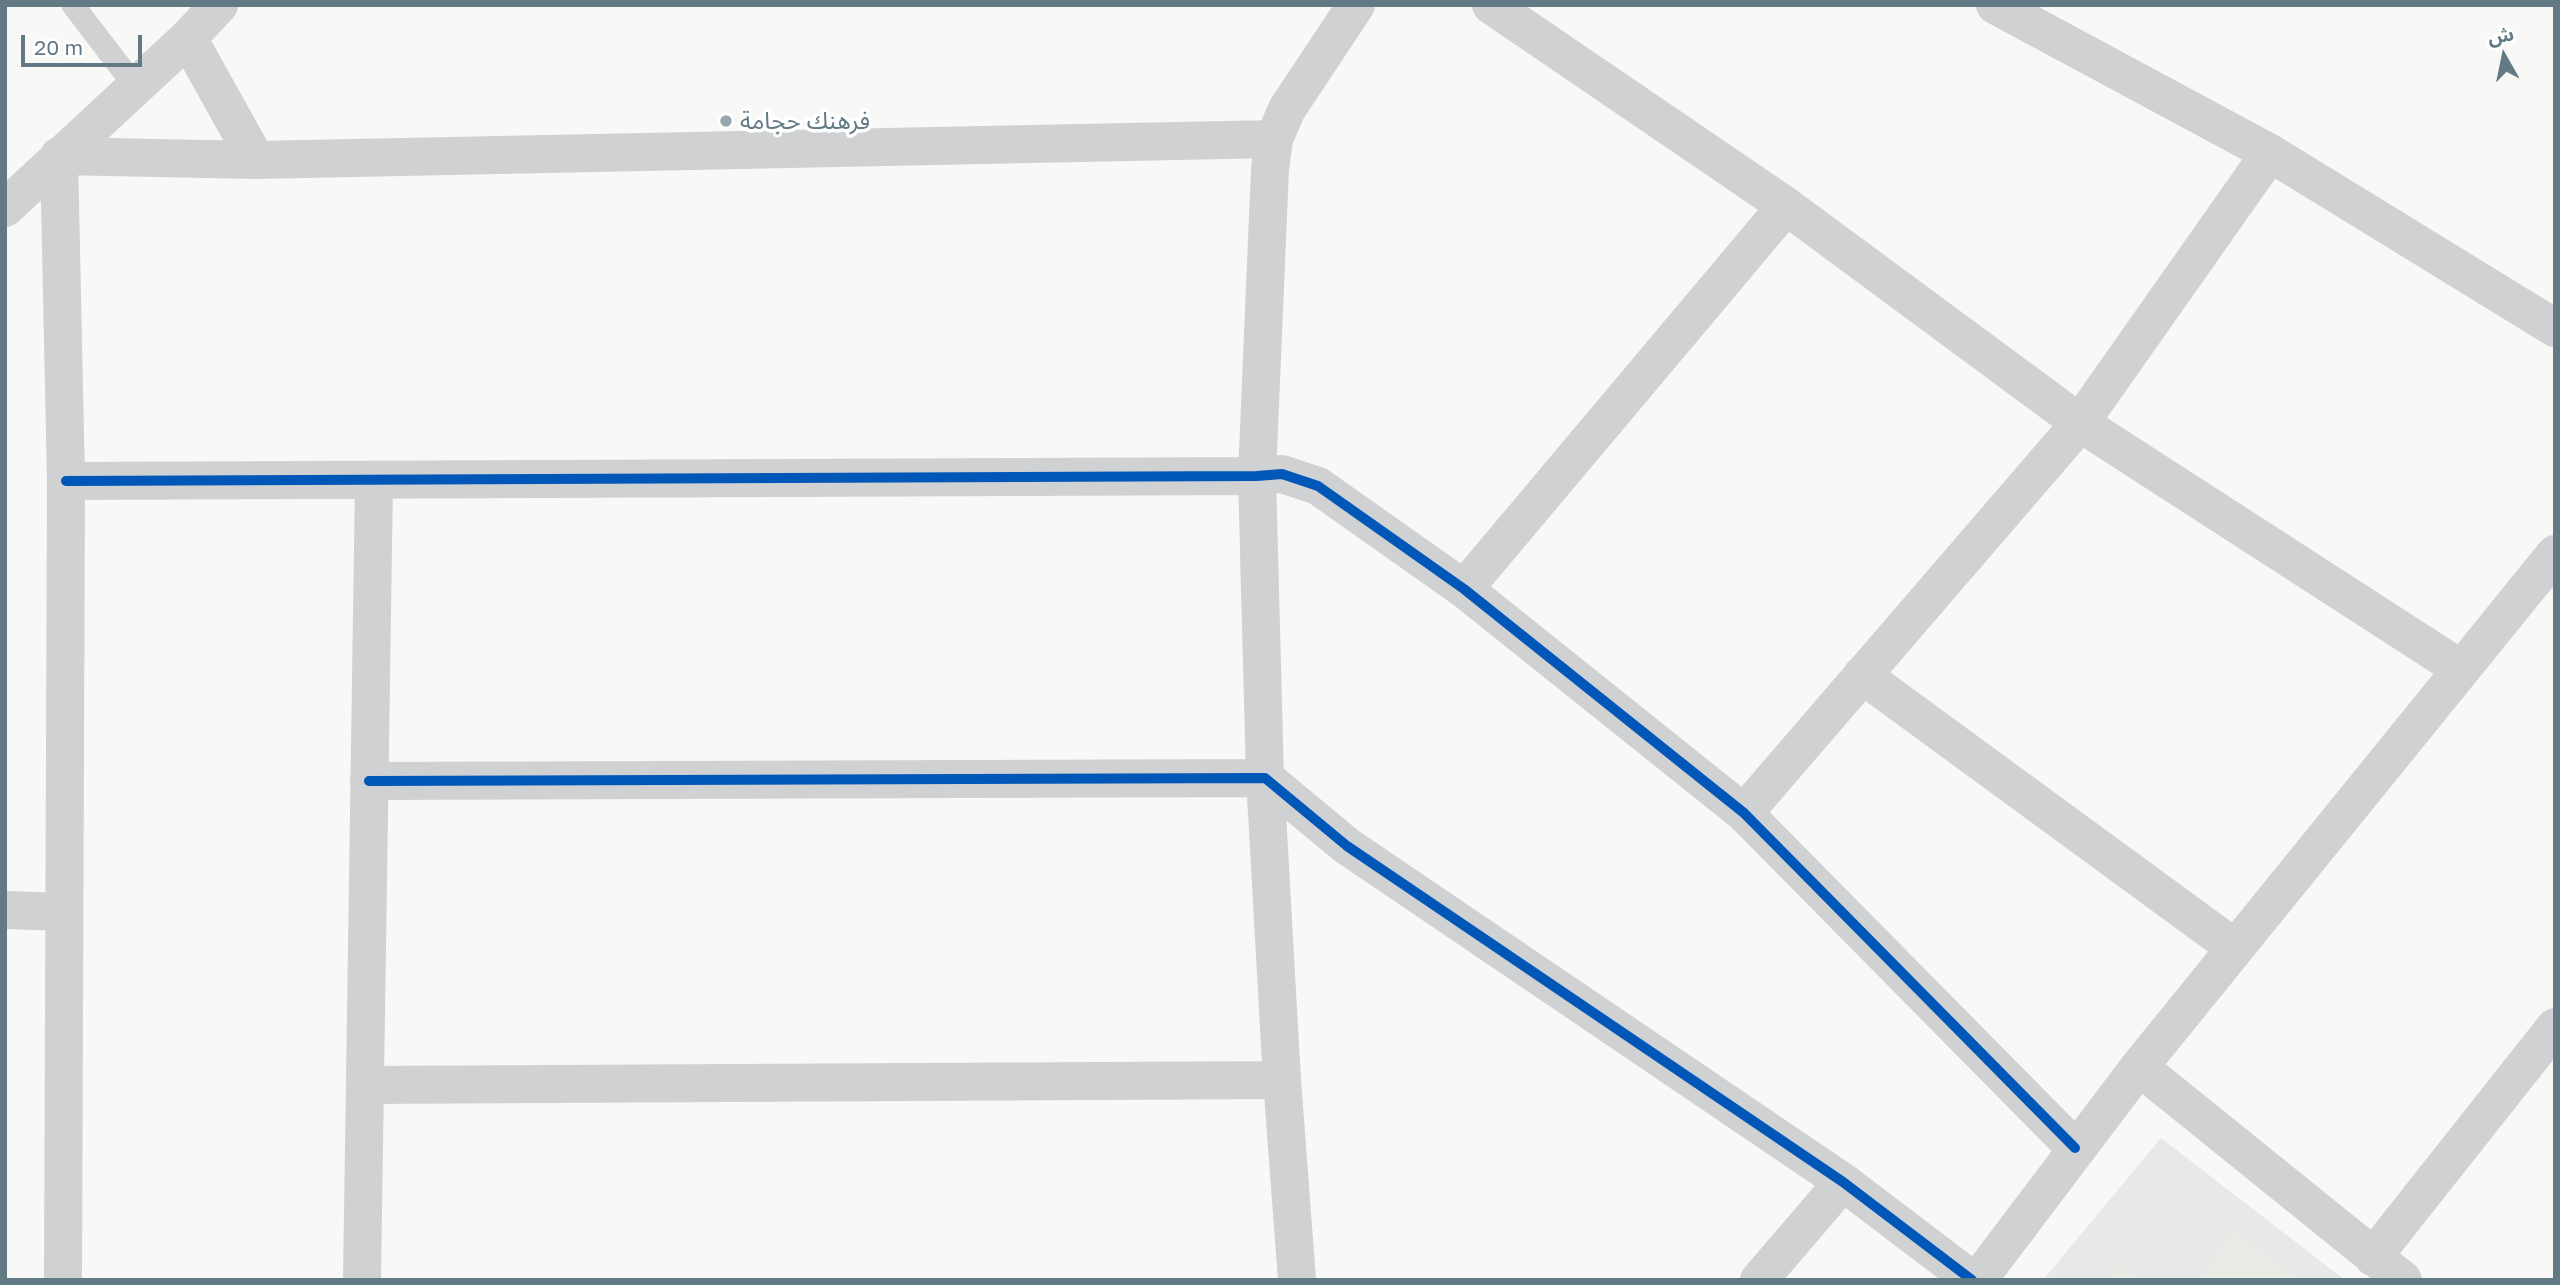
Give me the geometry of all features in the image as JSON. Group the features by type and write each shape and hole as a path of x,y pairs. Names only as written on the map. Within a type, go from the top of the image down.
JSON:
{"street":[{"path":"8,199 188,38 219,5"},
{"path":"1306,1273 1282,1080 1265,778 1257,476 1270,169 1274,139 1287,109 1356,5"},
{"path":"1491,5 1786,206 2080,423 2461,669"},
{"path":"1995,5 2270,153 2555,328"},
{"path":"188,38 256,160"},
{"path":"59,156 256,160 1274,139"},
{"path":"1744,813 2080,423 2270,153"},
{"path":"59,156 66,481 63,1280"},
{"path":"1464,589 1786,206"},
{"path":"66,481 1282,474 1318,486 1464,589 1744,813 2076,1148"},
{"path":"362,1280 374,480"},
{"path":"1978,1280 2139,1067 2555,554"},
{"path":"1862,675 2235,948"},
{"path":"369,781 1265,778 1347,846 1843,1182 1972,1280"},
{"path":"5,911 64,912"},
{"path":"2373,1256 2555,1027"},
{"path":"2139,1067 2403,1280"},
{"path":"366,1085 1282,1080"},
{"path":"1759,1280 1843,1182"}],"lane":[{"path":"73,5 135,86"}],"shaded area":[{"path":"2161,1138 2345,1280 2043,1280"},
{"path":"2232,1230 2299,1280 2199,1280"},
{"path":"2118,1265 2143,1280 2106,1280"}],"cycle path":[{"path":"66,481 1282,474 1318,486 1464,589 1744,813 2075,1148"},
{"path":"369,781 1265,778 1347,846 1843,1182 1972,1280"}],"place":[{"name":"فرهنك حجامة","path":"726,121"}]}
